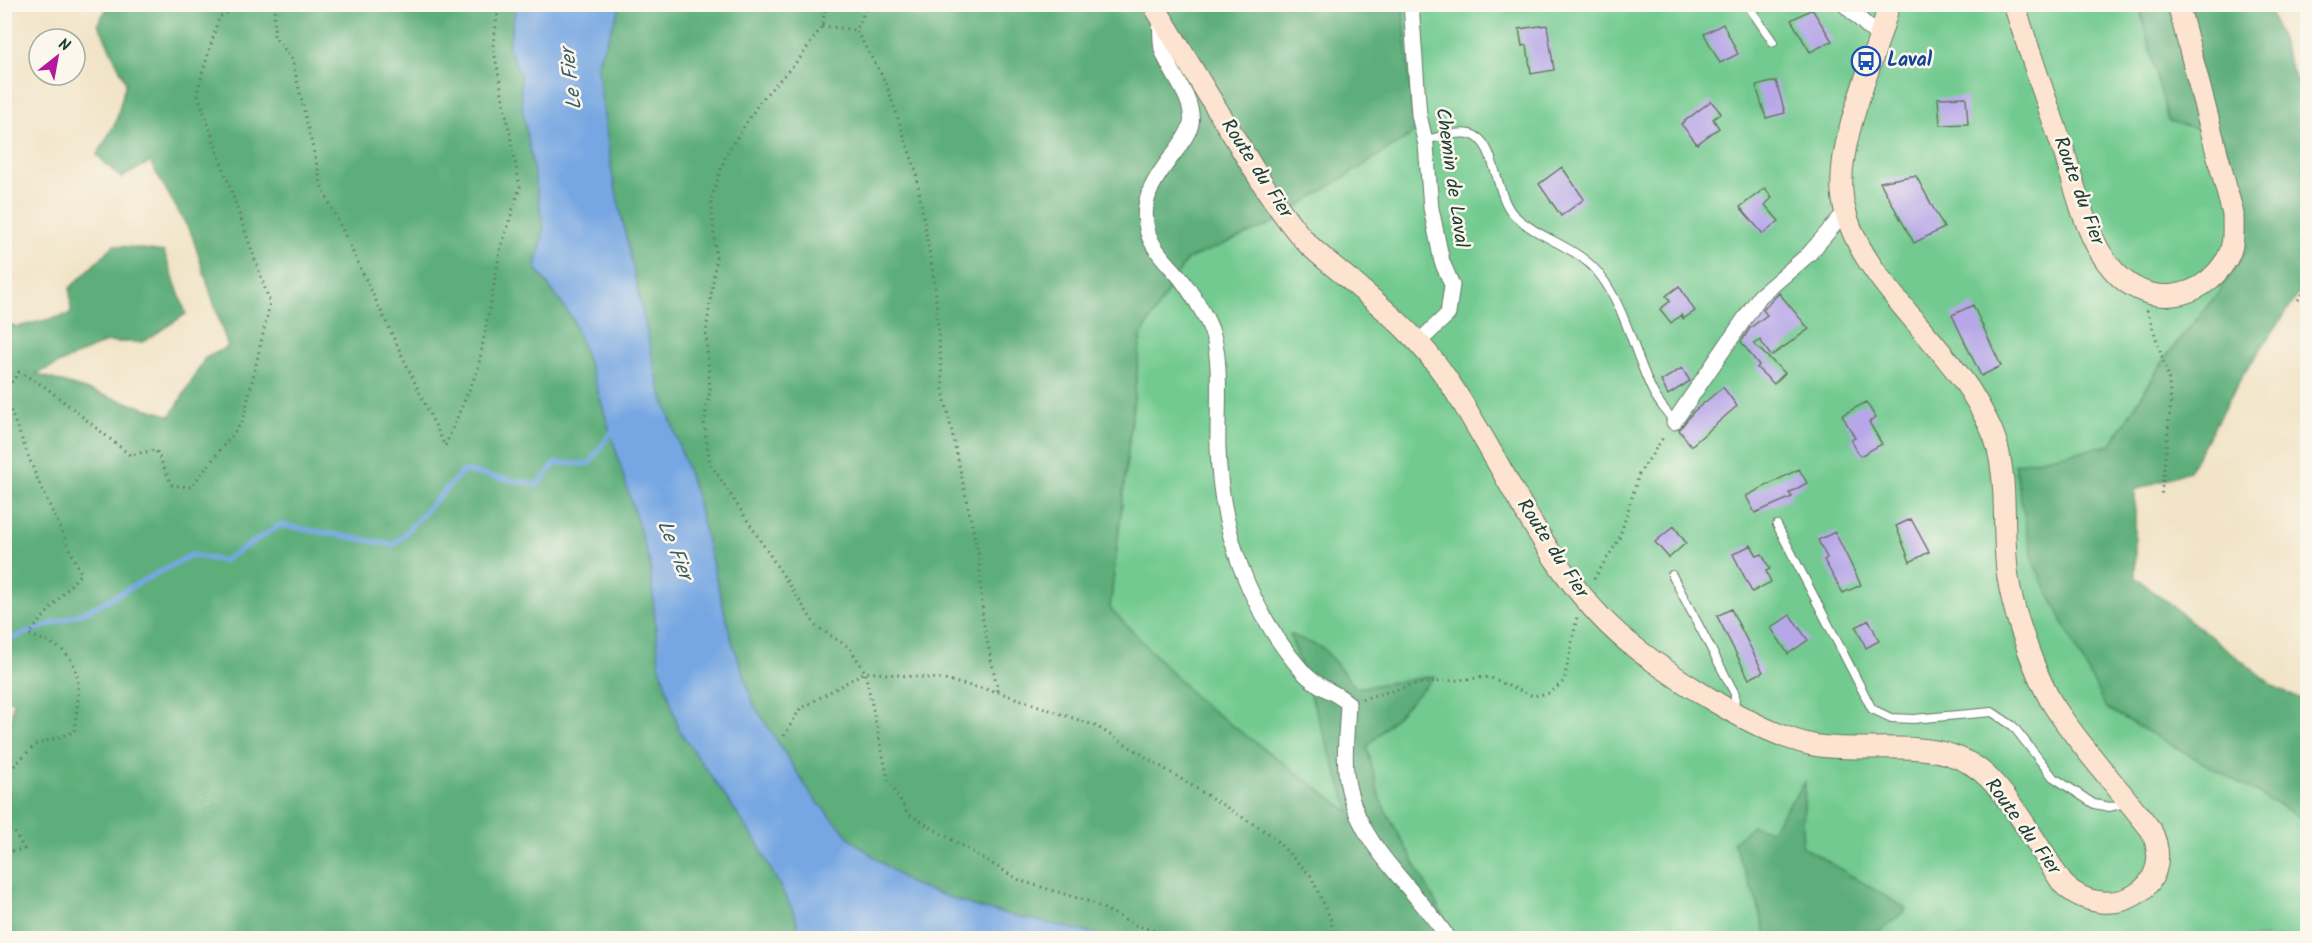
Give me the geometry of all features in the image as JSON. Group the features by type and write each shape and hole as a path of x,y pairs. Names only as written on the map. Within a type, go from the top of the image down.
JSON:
{"main road":[{"name":"Route du Fier","path":"1157,11 1276,204 1307,243 1396,319 1419,342 1447,378 1568,578 1603,620 1637,650 1734,711 1777,734 1811,745 1838,748 1929,750 1956,758 1981,771 2003,796 2063,884 2076,896 2092,902 2114,903 2139,894 2152,880 2158,864 2158,846 2151,830 2053,704 2019,625 2010,587 2002,471 1996,441 1988,423 1971,391 1868,262 1854,237 1846,211 1842,192 1847,142 1881,39 1889,4"},
{"name":"Route du Fier","path":"2014,4 2086,219 2098,245 2118,275 2140,289 2171,297 2191,293 2226,262 2234,238 2233,214 2178,4"}],"street":[{"name":"Chemin de Laval","path":"1411,4 1419,115 1431,208 1442,262 1452,285 1448,314 1419,342"},
{"path":"1844,4 1881,39"},
{"path":"1157,11 1162,47 1190,108 1191,123 1188,134 1150,187 1145,202 1146,225 1157,253 1181,280 1213,337 1218,452 1228,528 1236,560 1279,640 1305,674 1325,690 1348,703 1346,771 1349,791 1365,830 1394,872 1448,939"},
{"path":"1674,422 1760,296 1809,254 1846,211"}],"lane":[{"path":"1747,4 1773,42"},
{"path":"1424,140 1471,134 1481,140 1490,152 1495,177 1513,214 1536,232 1579,255 1600,275 1617,304 1654,393 1674,422"},
{"path":"1777,525 1872,708 1891,718 1913,719 1992,712 2013,726 2053,777 2069,788 2094,804 2110,807 2129,801"},
{"path":"1672,575 1735,694 1734,711"}],"path":[{"path":"4,776 35,745 74,732 78,695 77,670 61,648 29,634 81,573 37,478 4,393 19,372 44,386 130,455 156,450 172,485 191,487 243,421 270,303 197,92 219,16 244,4"},
{"path":"275,4 274,36 292,59 322,188 445,446 478,369 501,247 520,187 493,46 499,4"},
{"path":"826,4 822,26 801,57 761,100 726,155 711,199 716,259 706,332 710,388 704,423 710,463 816,626 850,648 865,672 888,779 907,813 1021,881 1091,902 1135,925 1182,939"},
{"path":"856,30 868,4"},
{"path":"822,26 856,30"},
{"path":"856,30 886,83 915,168 935,285 943,391 979,557 983,621 998,692"},
{"path":"2298,300 2307,288"},
{"path":"2140,289 2168,375 2171,401 2161,497"},
{"path":"1348,703 1416,684 1488,677 1533,696 1550,693 1564,681 1582,597 1619,539 1640,474 1674,422"},
{"path":"784,736 800,709 865,672 940,679 998,692 1096,726 1271,835 1311,876 1331,920 1334,939"},
{"path":"4,828 14,831 24,849 4,852"}],"green space":[{"path":"109,5 1403,5 1414,133 1269,225 1186,260 1141,336 1110,608 1199,701 1350,812 1290,634 1324,649 1356,688 1435,676 1367,747 1380,800 1455,938 5,938 4,741 9,738 13,701 5,699 5,322 17,327 71,314 70,288 114,245 164,252 186,314 143,342 106,342 36,374 171,416 205,358 228,347 192,235 150,162 121,178 97,155 116,122 126,82 98,23"},
{"path":"1403,5 2139,5 2168,121 2222,135 2247,248 2219,292 2166,356 2111,445 2014,464 2106,708 2307,821 2307,938 1872,938 1906,909 1802,846 1805,783 1757,902 1767,938 1455,938 1380,800 1367,747 1434,676 1356,688 1324,649 1290,635 1351,813 1199,701 1110,608 1141,336 1186,260 1269,225 1407,50"},
{"path":"2139,5 2268,5 2307,110 2307,282 2244,373 2189,471 2135,490 2135,577 2275,687 2307,703 2307,821 2106,708 2034,564 2014,464 2111,445 2167,356 2219,292 2247,248 2222,135 2168,121"},
{"path":"1805,782 1802,846 1907,909 1872,938 1767,938 1757,902 1733,842 1752,826 1771,830"}],"water":[{"name":"Le Fier","path":"516,5 621,5 597,64 612,173 658,382 695,493 731,638 754,705 812,796 853,841 909,883 979,908 1115,938 800,938 796,917 756,841 679,730 659,663 650,564 594,378 572,318 536,268 544,229 522,107 520,75 508,47"}],"building":[{"path":"1812,9 1832,41 1810,52 1791,20"},
{"path":"1723,24 1738,54 1720,63 1704,34"},
{"path":"1547,25 1554,70 1531,74 1527,45 1522,46 1519,29"},
{"path":"1776,81 1785,113 1766,118 1756,86"},
{"path":"1966,97 1968,124 1940,125 1938,98"},
{"path":"1711,101 1721,113 1713,119 1719,128 1697,144 1681,124"},
{"path":"1562,167 1584,199 1561,216 1539,184"},
{"path":"1916,176 1944,228 1914,243 1880,182"},
{"path":"1765,188 1772,198 1765,205 1779,221 1763,234 1740,207"},
{"path":"1679,286 1695,311 1683,319 1681,315 1671,323 1660,309 1670,301 1666,296"},
{"path":"1779,293 1809,329 1771,356 1760,340 1754,344 1785,373 1774,384 1757,368 1759,365 1741,342 1750,328 1767,315 1763,310"},
{"path":"1973,305 2001,366 1981,376 1952,315"},
{"path":"1682,368 1690,381 1668,395 1661,381"},
{"path":"1723,387 1737,406 1691,446 1679,430 1693,412"},
{"path":"1866,402 1876,418 1869,422 1882,444 1860,456 1851,440 1855,438 1842,415"},
{"path":"1799,469 1807,483 1789,493 1792,497 1755,513 1746,496"},
{"path":"1911,519 1929,552 1910,562 1896,526"},
{"path":"1674,526 1686,543 1669,558 1655,542"},
{"path":"1835,532 1861,585 1843,593 1824,560 1827,558 1818,540"},
{"path":"1751,545 1757,556 1762,554 1770,569 1766,571 1771,582 1752,592 1733,554"},
{"path":"1731,609 1763,672 1749,679 1717,616"},
{"path":"1790,615 1808,640 1788,654 1771,628"},
{"path":"1869,620 1879,641 1866,648 1856,627"}],"waterway":[{"path":"4,641 87,611 191,555 223,561 280,525 394,545 463,471 538,485 555,463 589,464 613,430"}],"place":[{"name":"Laval","path":"1866,61"}]}
